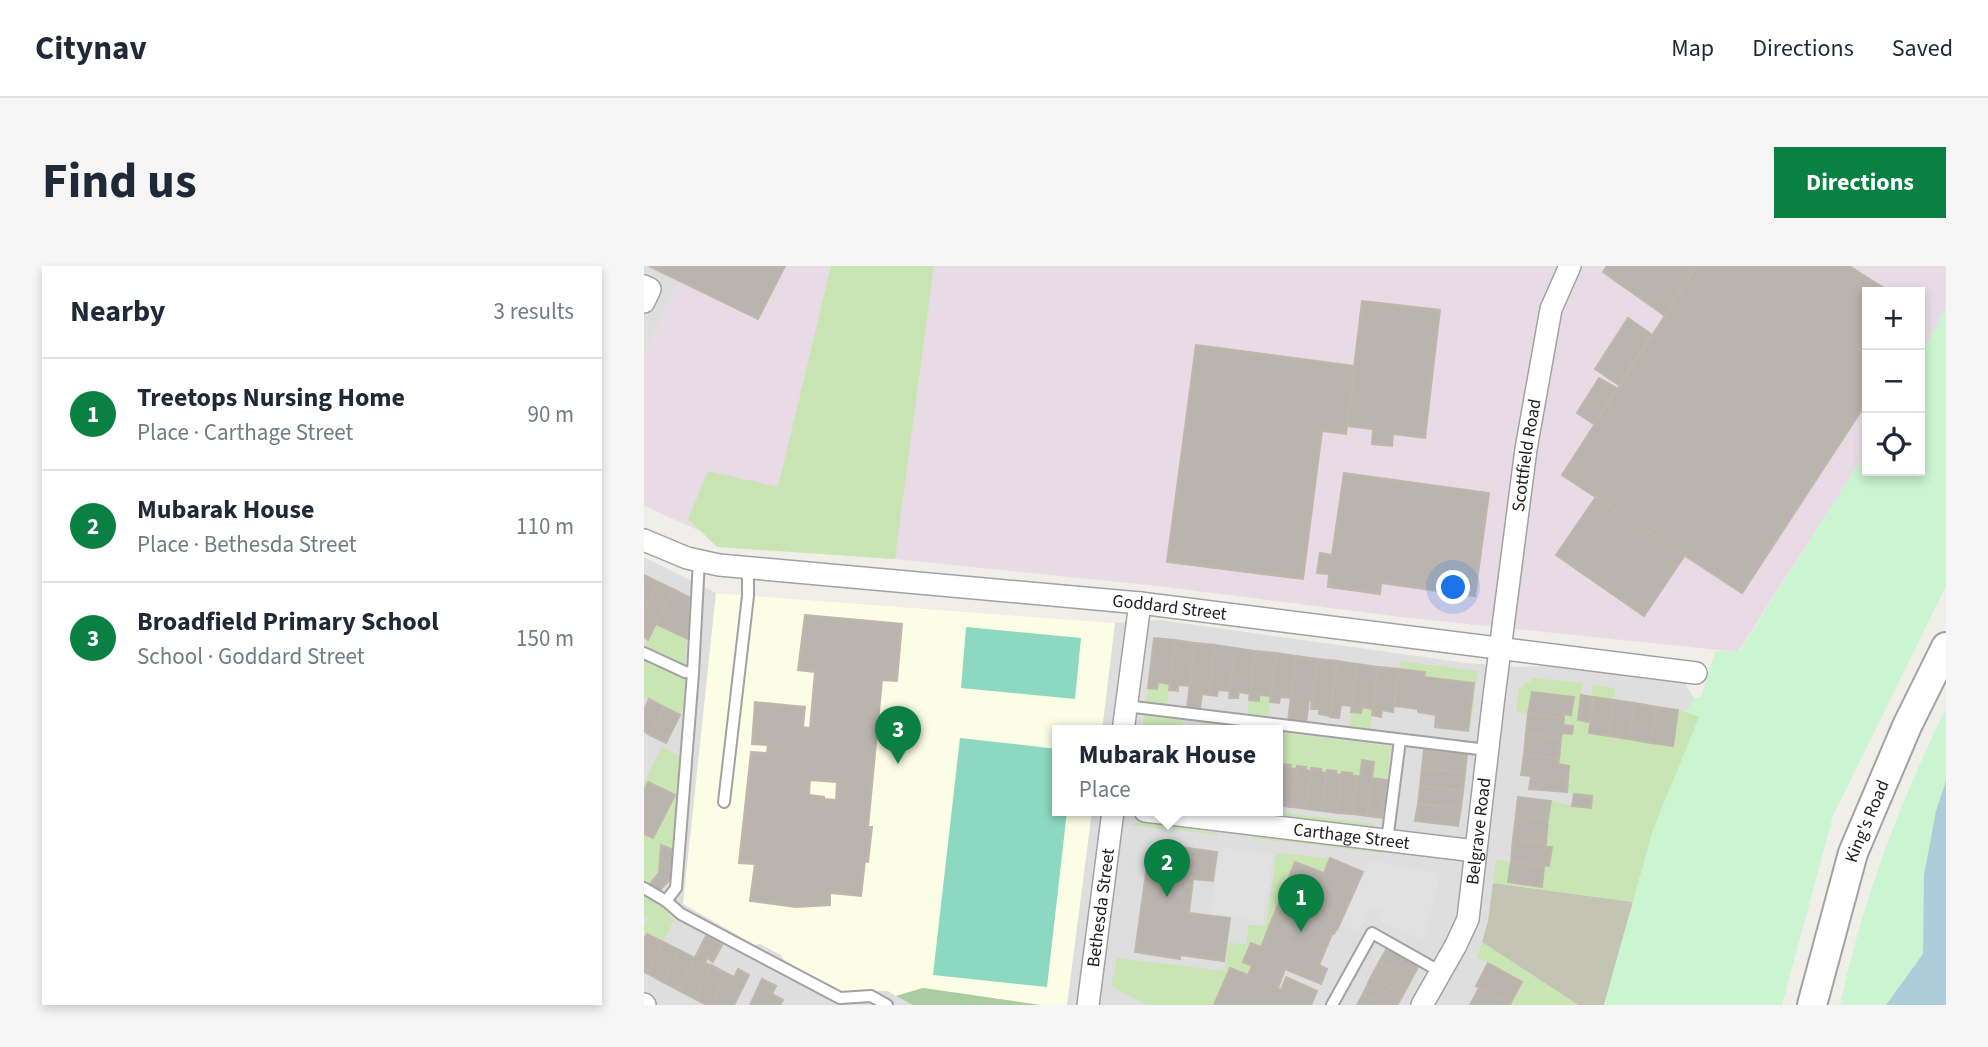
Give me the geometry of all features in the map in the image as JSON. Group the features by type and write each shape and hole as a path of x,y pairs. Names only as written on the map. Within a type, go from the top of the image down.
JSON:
{"street":[{"name":"Scottfield Road","path":"1500,648 1526,449 1551,309 1570,266"},
{"name":"Goddard Street","path":"644,540 687,558 748,568 1140,603 1696,673"},
{"path":"1124,725 1140,603"},
{"name":"King's Road","path":"1812,1005 1853,853 1906,726 1946,647"},
{"name":"Belgrave Road","path":"1422,1005 1468,919 1500,648"},
{"name":"Bethesda Street","path":"1088,1005 1113,816"},
{"name":"Carthage Street","path":"1184,816 1475,851"}],"lane":[{"path":"666,901 676,888 699,560"},
{"path":"724,802 748,596 748,568"},
{"path":"644,653 693,673"},
{"path":"1126,706 1279,725"},
{"path":"1283,725 1487,750"},
{"path":"1387,841 1400,740"},
{"path":"644,888 681,914 840,998 871,996 887,1005"},
{"path":"1332,1005 1372,933 1441,972"}],"shaded area":[{"path":"644,266 679,281 644,356"},
{"path":"649,266 1946,266 1946,306 1925,349 1925,287 1862,287 1862,459 1738,652 1401,617 1158,586 895,559 736,547 644,506 644,356 679,281"},
{"path":"644,557 716,593 1115,623 1160,620 1467,663 1519,667 1672,662 1694,698 1687,711 1700,716 1653,830 1604,1005 644,1005"},
{"path":"716,593 1115,623 1103,725 1052,725 1052,816 1091,816 1067,1005 1040,1005 923,988 896,996 888,991 839,991 784,960 781,955 760,944 755,945 683,904"},
{"path":"1220,847 1273,855 1263,923 1246,920 1246,917 1211,912"},
{"path":"1368,860 1440,874 1423,941 1379,920 1383,906 1371,910 1357,932 1340,924"},
{"path":"1493,883 1633,902 1604,1005 1578,1005 1482,942"}],"green space":[{"path":"831,266 934,266 895,559 717,547 688,519 708,471 778,487"},
{"path":"1946,306 1946,586 1833,816 1782,1005 1604,1005 1653,830 1699,717 1686,712 1694,698 1701,697 1715,651 1739,652 1862,459 1862,476 1925,476 1925,349"},
{"path":"656,624 687,639 685,665 645,646"},
{"path":"966,627 1081,638 1075,699 961,688"},
{"path":"644,659 685,679 680,715 644,697"},
{"path":"1400,661 1478,671 1470,731 1474,683 1424,677 1425,672 1399,669"},
{"path":"1534,678 1583,683 1578,720 1588,721 1593,685 1615,688 1614,700 1594,698 1589,733 1673,746 1678,710 1700,716 1653,830 1633,902 1493,883 1496,860 1511,862 1509,882 1542,887 1544,866 1549,866 1552,848 1545,847 1551,801 1591,807 1592,796 1567,793 1569,766 1558,764 1564,714 1571,715 1573,697 1532,692 1528,714 1516,712 1519,689"},
{"path":"1158,682 1170,684 1167,706 1146,703 1148,688 1157,689"},
{"path":"1259,695 1271,696 1268,718 1247,716 1249,700 1258,701"},
{"path":"1362,707 1373,709 1370,731 1349,729 1351,712 1361,713"},
{"path":"1946,709 1946,1005 1840,1005 1859,929 1884,854 1913,780"},
{"path":"1144,715 1183,720 1182,725 1143,725"},
{"path":"1200,722 1222,725 1199,725"},
{"path":"1283,733 1391,746 1387,780 1372,778 1362,761 1360,777 1351,775 1351,772 1342,772 1342,775 1336,774 1336,771 1328,770 1326,773 1321,772 1321,769 1312,768 1311,771 1306,770 1306,767 1290,768 1290,765 1283,764"},
{"path":"960,738 1052,748 1052,816 1066,816 1047,987 933,975"},
{"path":"662,747 680,756 674,850 661,845 659,873 650,884 644,880 644,834 654,838 674,795 644,791 644,782"},
{"path":"1283,812 1375,824 1372,828 1280,816 1283,816"},
{"path":"1136,822 1217,833 1218,835 1132,825"},
{"path":"1256,835 1381,849 1382,853 1252,838"},
{"path":"1276,853 1330,858 1324,873 1295,862 1261,947 1251,943 1243,962 1252,966 1248,975 1214,1005 1147,1005 1111,986 1117,958 1225,971 1228,943 1246,944 1249,925 1266,926"},
{"path":"644,895 662,905 674,920 663,942 644,932 648,919 644,916"},
{"path":"1482,942 1578,1005 1511,1005 1522,982 1477,957"},
{"path":"923,988 1040,1005 913,1005 896,996"}],"water":[{"path":"1946,781 1946,1005 1886,1005 1923,954 1924,875 1936,811"}],"building":[{"path":"649,266 785,266 758,319"},
{"path":"1607,266 1697,266 1664,315 1603,272"},
{"path":"1697,266 1849,266 1882,287 1862,287 1862,410 1742,593 1562,475"},
{"path":"1362,301 1440,310 1425,438 1393,434 1392,446 1372,444 1373,429 1347,426"},
{"path":"1628,318 1651,334 1619,385 1595,369"},
{"path":"1196,345 1355,366 1346,434 1322,431 1303,579 1167,562"},
{"path":"1599,378 1617,388 1594,424 1577,413"},
{"path":"1344,473 1489,493 1475,596 1381,583 1380,594 1328,587 1329,574 1317,573 1320,553 1332,555"},
{"path":"1596,497 1685,555 1644,616 1556,555"},
{"path":"644,575 658,582 644,611"},
{"path":"658,582 673,589 648,640 644,637 644,611"},
{"path":"673,589 689,597 688,639 656,624"},
{"path":"805,615 902,624 897,681 882,680 868,827 872,827 861,896 830,893 830,905 796,907 750,901 755,864 739,863 751,752 767,753 768,745 752,744 755,702 805,707 803,727 810,728 815,672 798,670","holes":["810,780 837,782 836,800 809,795"]},
{"path":"1154,638 1175,640 1170,684 1158,682 1157,689 1148,688"},
{"path":"1175,640 1195,643 1190,686 1178,685 1178,691 1169,690"},
{"path":"1195,643 1215,645 1209,695 1202,694 1200,709 1187,708"},
{"path":"1215,645 1235,648 1230,691 1218,690 1217,696 1209,695"},
{"path":"1235,648 1255,651 1250,694 1239,692 1238,698 1229,698"},
{"path":"1255,651 1276,653 1271,696 1259,695 1259,701 1249,700"},
{"path":"1276,653 1296,656 1291,698 1280,697 1279,703 1270,702"},
{"path":"1296,656 1318,659 1313,701 1309,701 1306,723 1288,721"},
{"path":"1318,659 1337,661 1330,716 1319,714 1319,709 1311,709"},
{"path":"1337,661 1357,664 1352,706 1341,705 1339,718 1330,717"},
{"path":"1357,664 1378,667 1373,709 1362,707 1361,713 1351,712"},
{"path":"1378,667 1399,669 1393,712 1382,710 1381,717 1372,715"},
{"path":"1399,669 1425,672 1424,677 1474,683 1468,731 1435,727 1436,715 1394,706"},
{"path":"1532,692 1574,697 1571,715 1564,714 1564,718 1528,714"},
{"path":"1581,695 1592,697 1589,722 1578,720"},
{"path":"1594,697 1614,700 1609,736 1589,733"},
{"path":"649,699 664,707 650,735 644,731 644,710"},
{"path":"1614,700 1635,703 1629,739 1609,736"},
{"path":"1635,703 1657,707 1651,743 1629,739"},
{"path":"664,707 680,715 666,743 650,735"},
{"path":"1657,707 1678,710 1673,746 1651,743"},
{"path":"1528,714 1564,718 1563,725 1573,726 1572,734 1562,733 1561,738 1526,733"},
{"path":"1526,733 1561,738 1559,759 1524,754"},
{"path":"1424,749 1467,754 1465,773 1422,768"},
{"path":"1524,754 1559,759 1558,764 1569,766 1567,792 1529,789 1531,776 1521,775"},
{"path":"1362,760 1374,762 1367,816 1352,814"},
{"path":"1283,764 1296,769 1291,807 1283,806"},
{"path":"1297,766 1311,771 1306,809 1291,807"},
{"path":"1311,768 1321,769 1321,772 1326,773 1322,811 1306,809"},
{"path":"1422,768 1465,773 1463,791 1420,786"},
{"path":"1327,770 1342,775 1337,813 1322,811"},
{"path":"1342,772 1357,776 1352,814 1337,813"},
{"path":"1372,778 1387,780 1382,818 1367,816"},
{"path":"648,782 675,795 653,838 644,834 644,791"},
{"path":"1420,786 1463,791 1461,808 1418,804"},
{"path":"1574,794 1592,796 1591,808 1572,806"},
{"path":"1518,797 1551,801 1548,819 1516,815"},
{"path":"1418,804 1461,808 1458,826 1415,821"},
{"path":"1516,815 1548,819 1546,843 1513,839"},
{"path":"1513,839 1546,843 1545,847 1552,847 1549,866 1511,862"},
{"path":"661,845 674,850 671,879 660,890 650,884 659,873"},
{"path":"1173,846 1217,852 1213,881 1193,879 1189,913 1230,918 1224,961 1180,955 1180,959 1135,952 1149,852 1171,855"},
{"path":"1330,858 1363,872 1319,965 1327,969 1321,984 1285,969 1278,988 1281,990 1286,977 1317,991 1311,1005 1214,1005 1230,968 1248,975 1252,966 1243,962 1251,943 1261,947 1295,862 1324,873"},
{"path":"1511,862 1544,866 1542,887 1508,882"},
{"path":"647,934 663,942 647,973 644,972 644,939"},
{"path":"706,936 722,945 713,962 707,958 705,963 711,965 695,999 678,990"},
{"path":"663,942 679,950 663,982 647,973"},
{"path":"1388,946 1420,964 1411,980 1379,962"},
{"path":"679,950 695,958 678,990 663,982"},
{"path":"1379,962 1411,980 1403,995 1371,977"},
{"path":"1488,963 1522,982 1510,1004 1476,986"},
{"path":"711,965 726,973 711,1005 707,1005 695,999"},
{"path":"738,969 749,975 734,1005 711,1005 726,973 734,977"},
{"path":"1371,977 1403,995 1397,1005 1383,1005 1363,994"},
{"path":"762,979 776,986 772,994 783,1000 780,1005 750,1005"},
{"path":"1479,988 1510,1004 1511,1005 1470,1005"},
{"path":"1363,994 1383,1005 1357,1005"}],"place":[{"name":"Broadfield Primary School","path":"898,764"},
{"name":"Mubarak House","path":"1167,897"},
{"name":"Treetops Nursing Home","path":"1301,932"}]}
